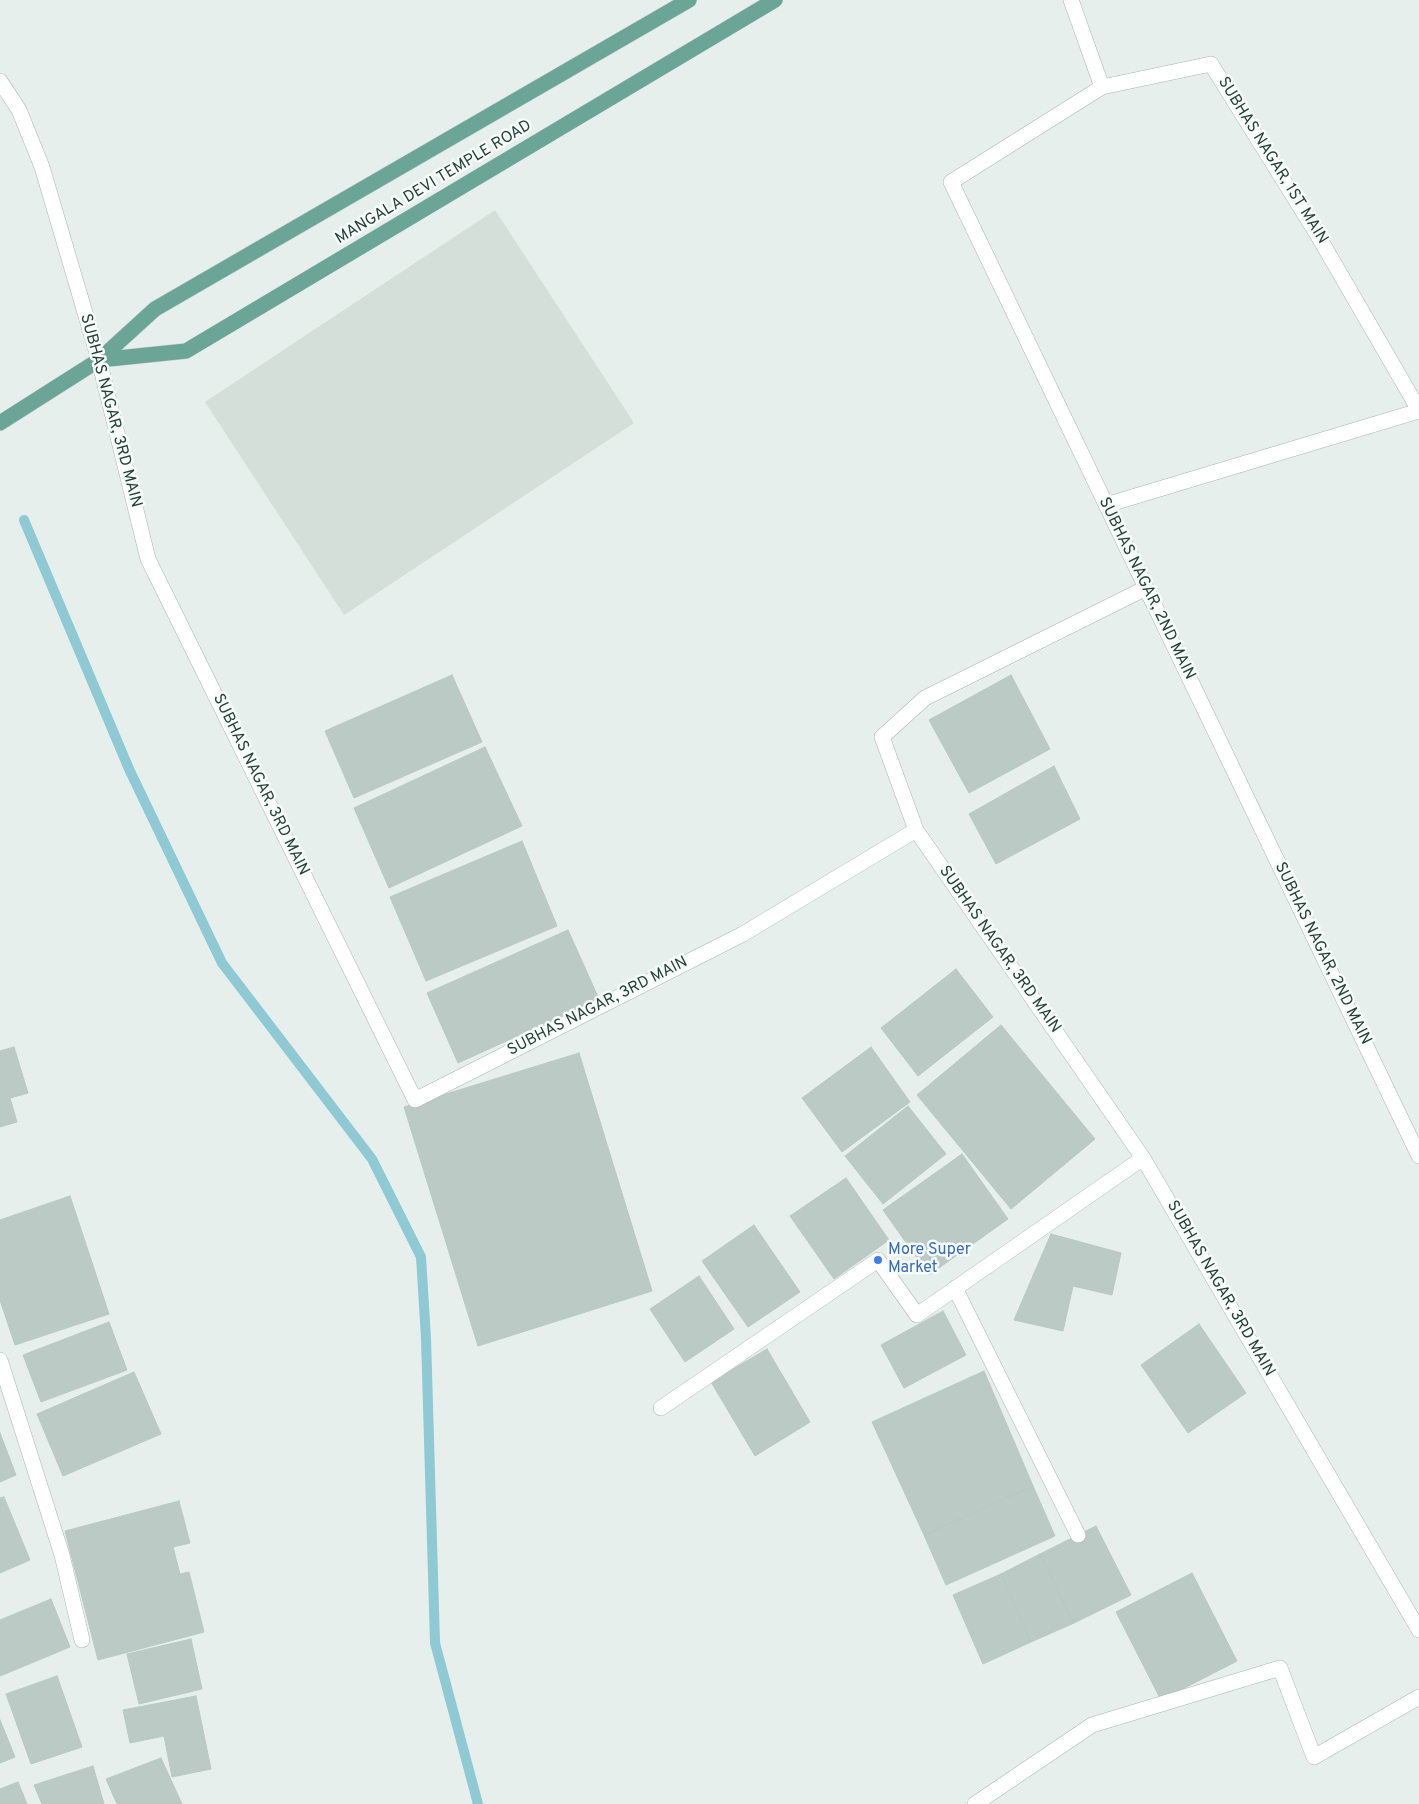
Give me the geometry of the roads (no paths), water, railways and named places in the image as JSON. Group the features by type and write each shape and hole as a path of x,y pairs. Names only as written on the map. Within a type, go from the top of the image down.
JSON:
{"main road":[{"name":"MANGALA DEVI TEMPLE ROAD","path":"0,423 99,360 155,309 689,0"},
{"name":"MANGALA DEVI TEMPLE ROAD","path":"99,360 186,351 774,0"}],"street":[{"path":"1070,0 1102,87"},
{"name":"SUBHAS NAGAR, 1ST MAIN","path":"1102,87 1211,64 1318,234 1419,410"},
{"name":"SUBHAS NAGAR, 3RD MAIN","path":"0,80 19,110 42,167 99,360 148,559 415,1100 743,934 916,830 1143,1158 1419,1630"},
{"name":"SUBHAS NAGAR, 2ND MAIN","path":"1102,87 951,182 1419,1156"},
{"path":"1106,506 1419,410"},
{"path":"916,830 882,737 925,698 1146,588"},
{"path":"661,1408 878,1260 916,1315 1143,1158"},
{"path":"955,1288 1078,1535"},
{"path":"0,1360 62,1555 82,1640"},
{"path":"974,1804 1092,1725 1280,1668 1314,1757 1419,1697"}],"waterway":[{"path":"24,520 129,769 222,963 372,1159 421,1257 426,1338 435,1643 478,1804"}],"place":[{"name":"More Super Market","path":"878,1260"}]}
